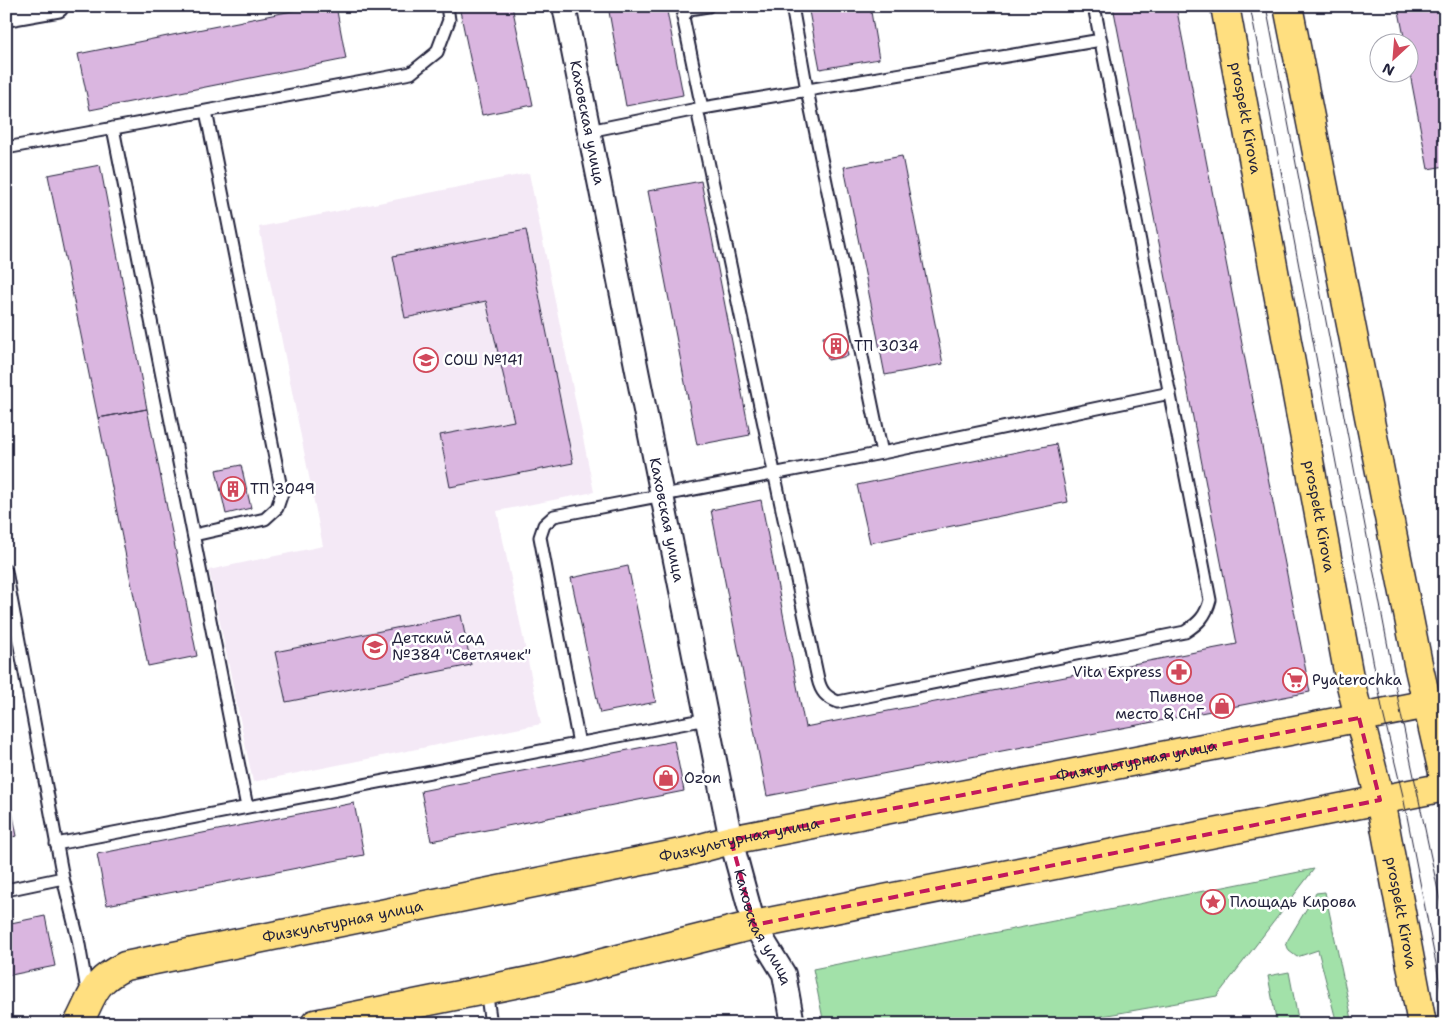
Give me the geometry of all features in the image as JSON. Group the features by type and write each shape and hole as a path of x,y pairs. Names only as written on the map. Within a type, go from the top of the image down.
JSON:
{"main road":[{"name":"prospekt Kirova","path":"1225,6 1349,677 1380,800 1422,1024"},
{"path":"1288,6 1418,664 1445,781"},
{"name":"Физкультурная улица","path":"86,1017 95,987 108,974 125,966 686,852 731,840 1428,704"},
{"path":"314,1024 486,990 754,924 1445,788"}],"street":[{"path":"6,16 57,6"},
{"name":"Каховская улица","path":"564,6 731,840 754,924 784,974 793,1024"}],"lane":[{"path":"6,148 410,73 437,52 449,20 447,6"},
{"path":"708,6 689,10 683,17 700,109 774,474 818,679 827,698 838,702 1185,632 1200,623 1208,612 1210,600 1094,6"},
{"path":"792,6 807,90 882,453"},
{"path":"589,131 700,109 1101,40"},
{"path":"194,535 265,519 277,508 282,493 206,111"},
{"path":"113,128 247,807"},
{"path":"579,744 540,537 544,526 554,516 882,453 1170,393"},
{"path":"6,571 56,844 78,939 86,1017"},
{"path":"56,844 707,719"},
{"path":"6,890 63,878"},
{"path":"486,990 491,1024"}],"highlighted area":[{"path":"1359,718 1380,800 754,925 731,840"}],"shaded area":[{"path":"529,173 594,492 497,511 541,724 253,782 209,570 323,546 259,227"}],"green space":[{"path":"1314,869 1217,996 1056,1024 824,1024 813,969"},
{"path":"1325,892 1353,1024 1337,1024 1318,950 1297,957 1289,951 1286,943 1316,893"},
{"path":"1289,972 1299,1024 1277,1024 1268,976"}],"building":[{"path":"317,6 336,6 346,59 90,110 78,54"},
{"path":"459,6 512,6 533,105 482,115"},
{"path":"608,6 666,6 683,95 626,106"},
{"path":"808,6 870,6 879,59 820,69"},
{"path":"1113,6 1176,6 1310,692 767,796 711,510 761,500 805,727 1237,644"},
{"path":"1398,6 1445,6 1445,166 1428,169 1412,82 1418,82 1418,32 1403,32"},
{"path":"902,156 943,364 885,375 844,167"},
{"path":"100,165 147,409 98,418 48,175"},
{"path":"701,181 750,435 697,445 648,191"},
{"path":"526,230 573,463 450,487 440,435 514,421 486,301 405,318 393,256"},
{"name":"ТП 3034","path":"844,333 848,356 828,360 823,337"},
{"path":"147,409 197,656 148,666 98,418"},
{"path":"1056,444 1068,502 870,543 857,485"},
{"name":"ТП 3049","path":"241,465 251,508 226,514 216,470"},
{"path":"628,566 656,702 600,713 571,578"},
{"path":"461,615 471,665 286,702 275,652"},
{"path":"674,741 684,791 431,841 421,791"},
{"path":"6,780 17,836 6,838"},
{"path":"354,803 364,855 107,905 97,854"},
{"path":"45,916 55,966 6,976 6,924"}],"tram line":[{"path":"1250,6 1383,713 1403,796 1445,1009"},
{"path":"1266,6 1400,710 1445,924"}],"place":[{"name":"ТП 3034","path":"836,346"},
{"name":"СОШ №141","path":"426,360"},
{"name":"ТП 3049","path":"233,489"},
{"name":"Детский сад №384 \"Светлячек\"","path":"375,647"},
{"name":"Vita Express","path":"1179,672"},
{"name":"Pyaterochka","path":"1295,680"},
{"name":"Пивное место & СнГ","path":"1222,706"},
{"name":"Ozon","path":"666,778"},
{"name":"Площадь Кирова","path":"1213,902"}]}
